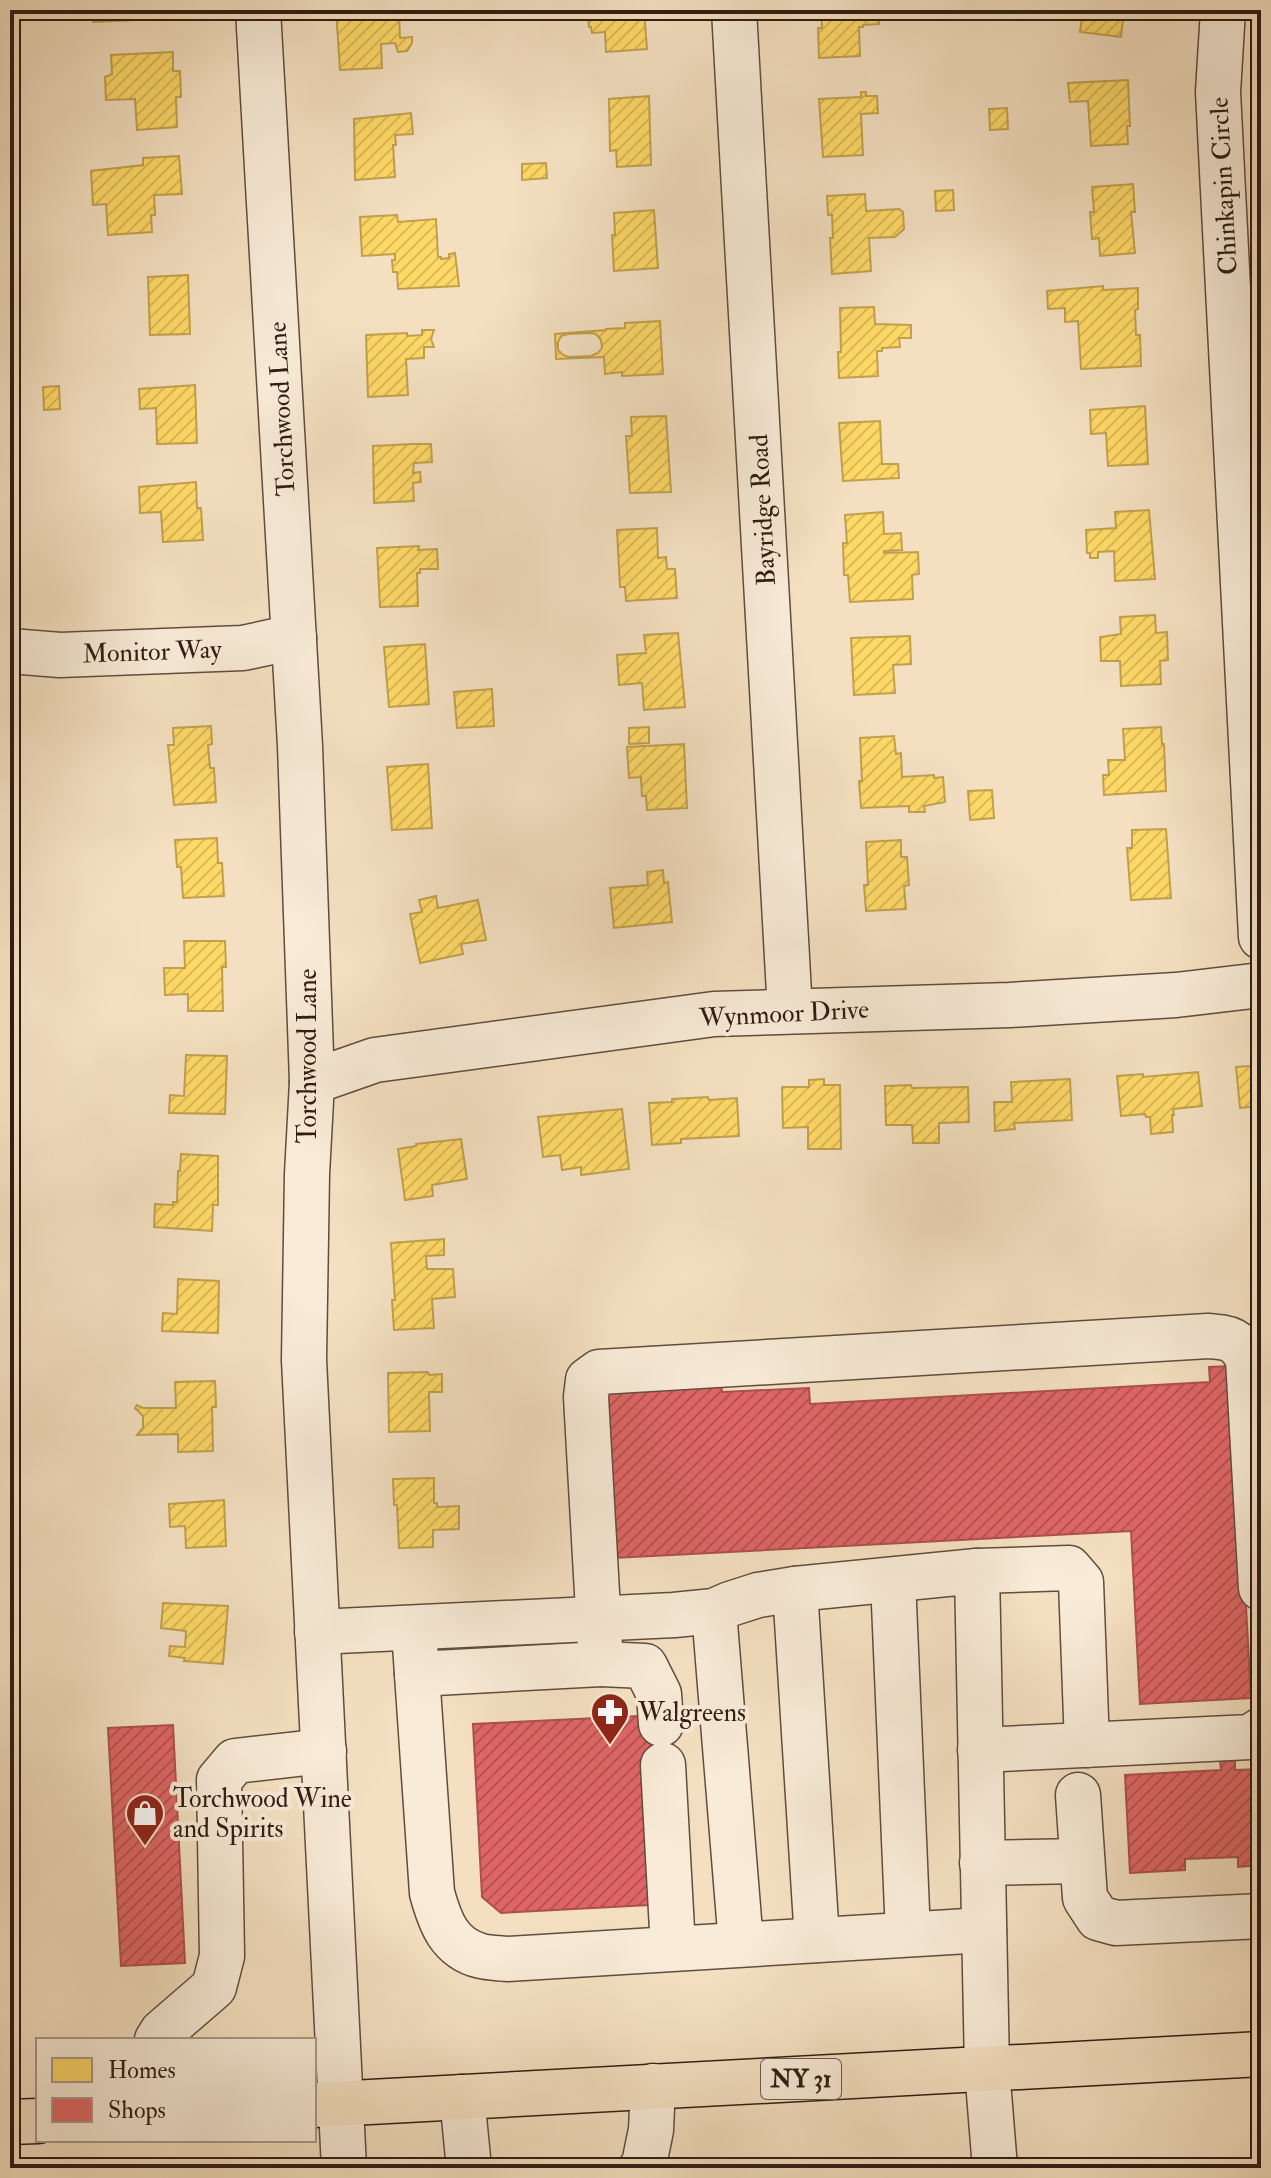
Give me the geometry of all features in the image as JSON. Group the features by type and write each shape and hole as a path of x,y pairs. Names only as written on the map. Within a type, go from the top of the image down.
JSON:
{"main road":[{"name":"NY 31","path":"327,2104 1261,2054"},
{"path":"10,2122 36,2121"}],"street":[{"name":"Torchwood Lane","path":"258,10 300,746 312,1082 304,1360 324,1751 327,2104 344,2168"},
{"name":"Bayridge Road","path":"734,10 790,1011"},
{"name":"Chinkapin Circle","path":"1223,10 1218,92 1261,937"},
{"name":"Monitor Way","path":"10,651 60,655 243,648 294,637"},
{"name":"Wynmoor Drive","path":"312,1082 375,1060 714,1014 1010,1005 1176,995 1261,985"},
{"path":"601,1664 586,1397 588,1380 599,1372 1208,1336 1229,1338 1241,1346 1248,1359 1261,1588"},
{"path":"317,1632 714,1611 758,1595 795,1589 977,1571 1069,1568 1081,1582 1087,1745"},
{"path":"977,1571 987,2069 995,2168"},
{"path":"893,1580 908,1934"},
{"path":"795,1589 817,1940"},
{"path":"714,1611 741,1944"},
{"path":"414,1627 432,1893 440,1922 457,1944 480,1956 507,1959 984,1930"},
{"path":"417,1674 601,1664 645,1666 659,1694 673,1948"},
{"path":"980,1750 1250,1737 1261,1730"},
{"path":"158,2038 214,1987 222,1956 219,1780 235,1761 324,1751"},
{"path":"1078,1795 1085,1898 1098,1918 1116,1923 1261,1916"},
{"path":"982,1863 1082,1861"},
{"path":"641,2168 651,2130 653,2086"},
{"path":"462,2097 469,2168"}],"building: Homes":[{"path":"92,10 135,10 135,20 93,22"},
{"path":"336,10 399,13 400,38 412,37 412,43 407,51 398,52 395,43 381,44 382,68 340,70"},
{"path":"591,10 644,10 647,49 606,52 605,32 592,33 589,27"},
{"path":"821,10 879,10 879,24 859,27 860,56 819,58"},
{"path":"1083,10 1124,10 1121,37 1080,32"},
{"path":"173,52 173,71 180,71 181,97 176,97 177,127 137,130 135,99 106,100 105,77 112,74 111,55"},
{"path":"1128,80 1128,144 1091,146 1088,101 1070,102 1068,83"},
{"path":"861,92 866,92 866,96 877,96 878,113 861,114 863,155 823,157 819,99 861,97"},
{"path":"649,96 651,165 617,167 616,150 610,151 609,99"},
{"path":"1007,108 1008,129 990,130 989,109"},
{"path":"411,113 413,134 395,135 395,177 355,180 354,119"},
{"path":"179,156 182,194 154,195 152,232 108,235 106,204 93,205 91,171 143,165 143,158"},
{"path":"546,163 547,178 522,180 522,164"},
{"path":"1133,184 1135,212 1131,212 1135,253 1100,256 1099,238 1092,239 1092,187"},
{"path":"953,190 954,210 936,211 935,191"},
{"path":"865,194 866,211 899,209 903,212 904,229 895,237 869,238 871,271 832,274 832,215 828,215 827,196"},
{"path":"654,210 658,268 614,271 614,213"},
{"path":"397,215 398,222 436,219 438,257 449,258 449,254 455,253 459,286 398,289 397,272 393,272 395,254 362,256 360,217"},
{"path":"188,275 190,334 150,335 148,277"},
{"path":"1103,286 1103,290 1138,288 1138,309 1135,310 1141,366 1081,369 1078,321 1065,322 1065,308 1048,309 1047,291"},
{"path":"874,307 875,324 911,325 911,338 899,338 900,347 877,351 878,376 839,378 840,308"},
{"path":"660,321 663,374 605,374 604,357 556,359 555,334 625,328 625,323","holes":["596,334 602,348 591,356 569,357 558,350 561,336"]},
{"path":"422,330 434,330 431,339 434,347 424,347 424,358 406,359 408,395 368,397 366,335 422,335"},
{"path":"195,385 197,443 157,444 156,408 140,409 139,389"},
{"path":"59,386 60,409 44,410 43,387"},
{"path":"1145,406 1148,464 1108,466 1106,433 1091,434 1090,410"},
{"path":"666,416 671,492 630,493 626,436 632,436 631,417"},
{"path":"880,421 882,464 898,464 899,478 843,481 839,423"},
{"path":"431,444 432,462 414,463 413,473 420,472 421,482 413,483 414,501 374,503 373,446"},
{"path":"196,482 203,540 163,542 161,512 140,513 139,487"},
{"path":"1149,510 1155,579 1115,581 1114,551 1098,552 1098,558 1090,558 1086,530 1116,528 1115,512"},
{"path":"883,512 884,534 901,533 902,550 884,553 918,552 919,574 912,575 913,599 850,602 848,575 844,575 843,543 847,543 845,515"},
{"path":"657,528 658,558 666,557 667,569 675,569 677,598 626,601 625,587 620,587 617,530"},
{"path":"419,546 418,550 437,549 438,569 420,569 417,573 418,606 380,607 377,548"},
{"path":"1155,615 1156,633 1167,632 1168,660 1160,661 1161,684 1121,686 1120,661 1101,661 1100,637 1121,634 1120,617"},
{"path":"678,633 685,707 644,710 642,683 619,685 617,655 646,653 644,635"},
{"path":"910,636 911,664 893,665 895,693 854,695 851,638"},
{"path":"425,644 429,704 389,707 384,647"},
{"path":"492,689 494,726 457,728 454,692"},
{"path":"211,726 212,744 208,745 210,768 214,768 216,802 174,805 168,745 174,745 173,728"},
{"path":"649,727 649,743 629,744 629,728"},
{"path":"1161,727 1166,791 1104,795 1103,775 1109,775 1108,760 1125,760 1123,729"},
{"path":"894,736 896,754 901,753 902,777 943,777 945,802 924,806 925,812 909,812 909,806 861,808 860,738"},
{"path":"684,744 687,808 647,810 646,796 642,796 641,777 629,778 627,747"},
{"path":"428,764 432,828 392,830 387,767"},
{"path":"992,790 994,818 970,820 968,791"},
{"path":"1166,829 1171,898 1131,900 1127,848 1132,848 1132,830"},
{"path":"217,838 224,896 183,898 175,840"},
{"path":"901,840 901,857 907,857 909,885 904,886 906,909 866,911 866,842"},
{"path":"663,870 664,883 668,882 672,922 614,928 610,888 648,885 647,872"},
{"path":"436,896 438,908 478,900 486,940 461,944 463,954 420,963 410,914 422,912 419,900"},
{"path":"184,941 225,941 223,1011 188,1011 188,994 165,995 164,968 185,968"},
{"path":"186,1055 227,1056 225,1114 169,1113 170,1095 184,1096"},
{"path":"1261,1065 1261,1106 1240,1108 1236,1067"},
{"path":"1198,1072 1202,1106 1173,1109 1173,1132 1151,1134 1150,1117 1145,1114 1121,1116 1117,1076"},
{"path":"824,1079 824,1085 840,1085 841,1149 808,1149 808,1127 783,1128 782,1087 809,1087 809,1080"},
{"path":"1070,1079 1072,1120 1014,1123 1015,1129 995,1131 994,1102 1012,1102 1011,1082"},
{"path":"911,1085 912,1088 968,1087 969,1122 939,1123 939,1143 913,1143 912,1125 886,1125 885,1086"},
{"path":"708,1097 709,1100 737,1098 739,1136 681,1139 681,1143 652,1145 649,1103"},
{"path":"622,1109 629,1169 581,1175 581,1167 562,1170 560,1155 543,1157 538,1117"},
{"path":"461,1139 467,1179 432,1185 433,1196 405,1200 398,1149"},
{"path":"181,1154 218,1156 218,1205 213,1205 212,1231 154,1227 155,1204 173,1205 177,1202"},
{"path":"444,1239 444,1255 426,1256 427,1269 453,1269 455,1297 432,1299 434,1328 394,1330 391,1243"},
{"path":"178,1279 219,1281 218,1333 162,1331 163,1313 177,1314"},
{"path":"428,1372 429,1375 442,1374 442,1392 429,1392 430,1431 389,1432 388,1373"},
{"path":"215,1381 213,1451 178,1452 178,1434 137,1435 143,1428 143,1416 135,1408 137,1405 143,1408 176,1408 175,1382"},
{"path":"434,1478 434,1503 437,1507 459,1506 459,1529 433,1530 433,1547 399,1548 393,1479"},
{"path":"224,1500 226,1546 186,1548 185,1526 170,1527 169,1504"},
{"path":"163,1603 228,1606 223,1664 184,1661 185,1658 169,1656 170,1646 185,1647 186,1631 161,1628"}],"building: Shops":[{"path":"1233,1366 1251,1698 1140,1704 1131,1531 614,1558 605,1384 721,1378 722,1392 809,1388 810,1404 1210,1382 1209,1367"},
{"name":"Walgreens","path":"639,1716 639,1725 665,1724 667,1764 642,1766 649,1905 501,1913 482,1897 473,1724"},
{"path":"173,1725 185,1963 121,1966 108,1728"},
{"path":"1235,1760 1235,1770 1261,1769 1261,1865 1238,1867 1238,1857 1185,1859 1185,1870 1130,1873 1125,1775 1221,1770 1220,1761"}],"place":[{"name":"Walgreens","path":"610,1746"},
{"name":"Torchwood Wine and Spirits","path":"145,1847"}]}
